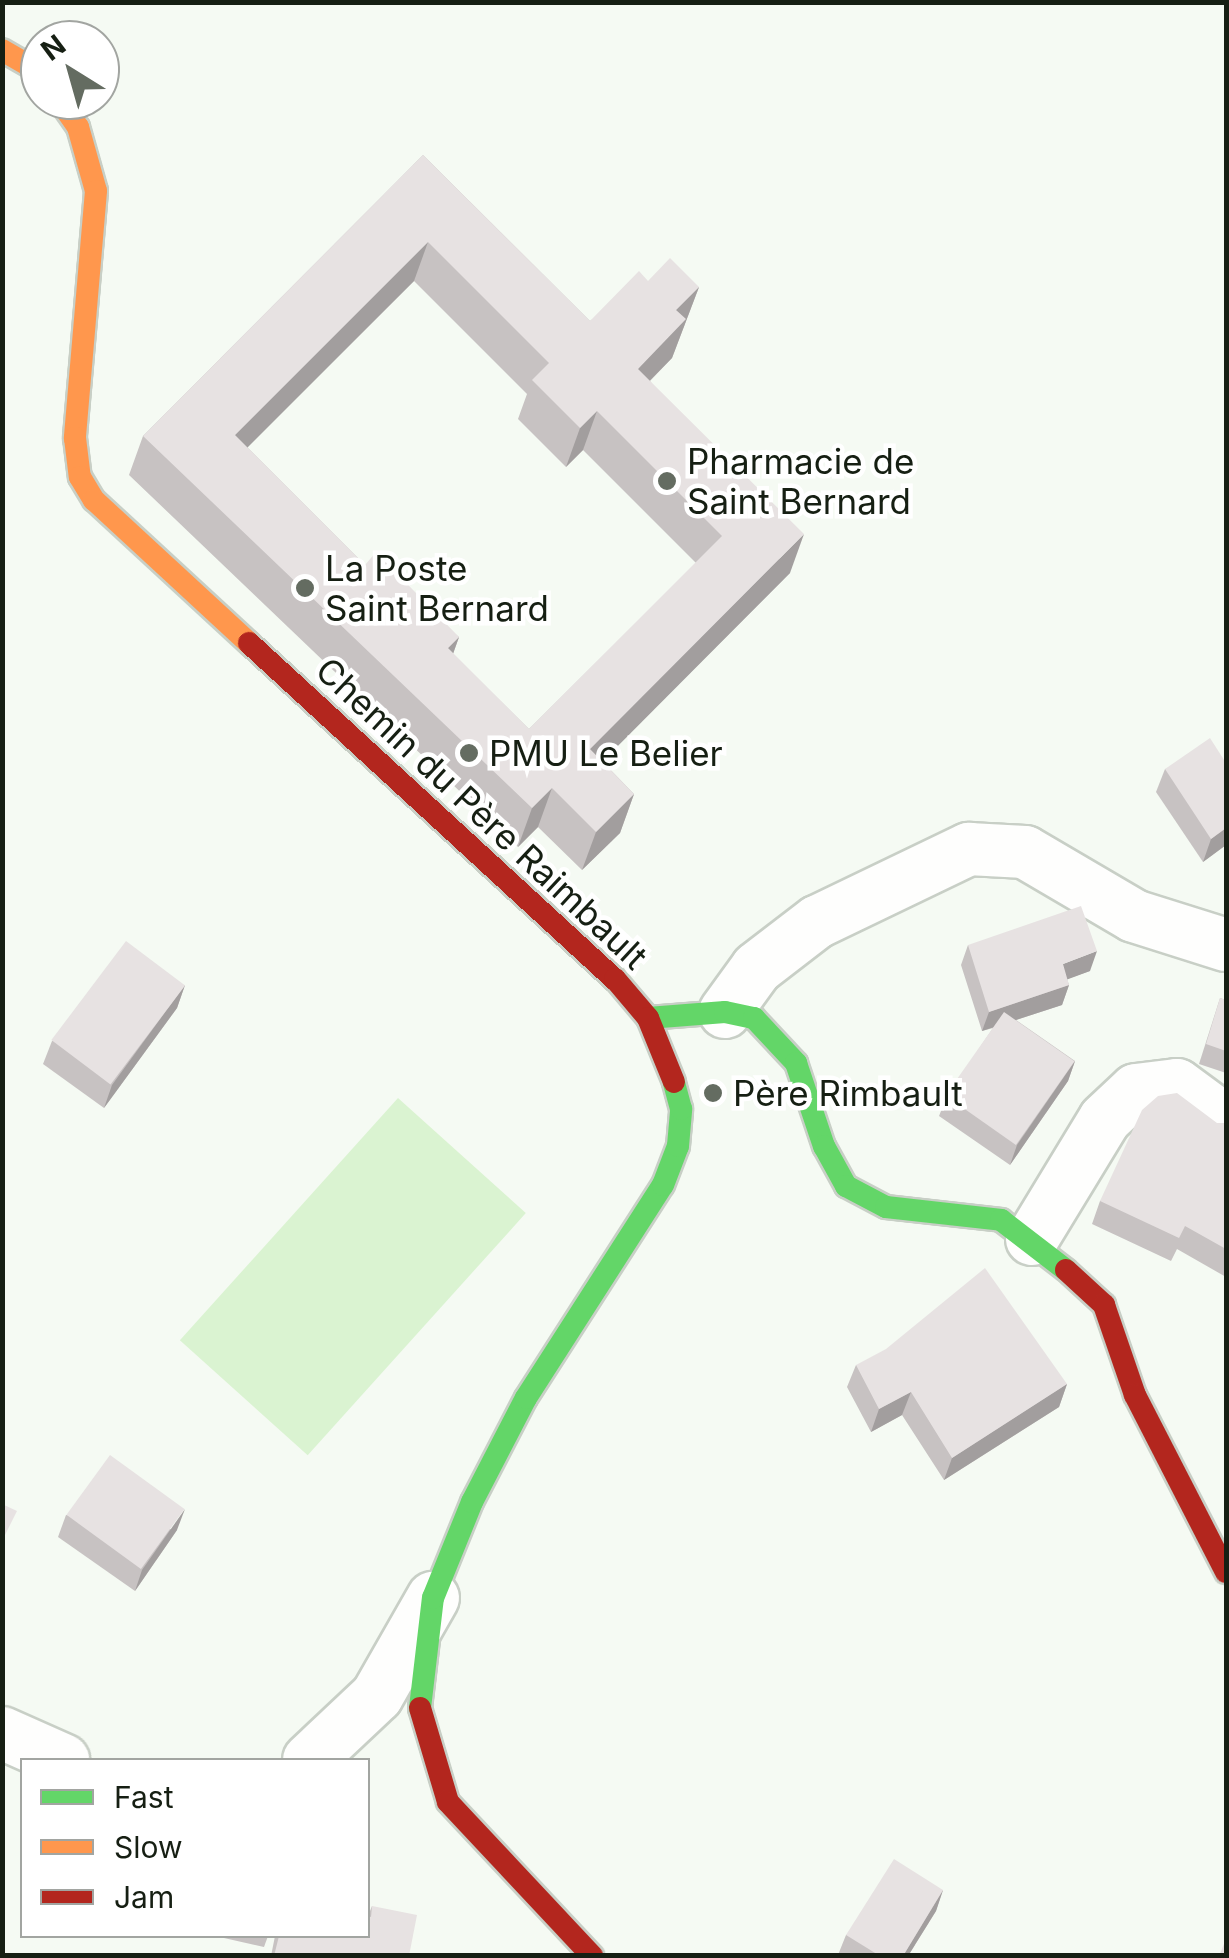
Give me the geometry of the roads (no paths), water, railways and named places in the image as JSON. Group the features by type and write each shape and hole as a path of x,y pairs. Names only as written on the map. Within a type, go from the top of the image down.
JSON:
{"street":[{"name":"Chemin du Père Raimbault","path":"73,120 96,191 75,438 80,476 94,500 615,979 648,1018 670,1062 681,1109 678,1146 663,1185 526,1398 472,1502 433,1598 419,1714 448,1802 516,1884 592,1956"},
{"path":"725,1012 757,968 816,922 969,849 1025,852 1134,916 1226,945"},
{"path":"648,1018 725,1012 754,1018 785,1048 824,1146 846,1186 864,1200 1001,1220 1032,1238 1104,1304 1135,1395 1226,1572"},
{"path":"1032,1238 1105,1119 1136,1090 1177,1085 1226,1122"},
{"path":"311,1758 377,1696 433,1598"},
{"path":"2,1734 58,1758"}],"place":[{"name":"Pharmacie de Saint Bernard","path":"667,481"},
{"name":"La Poste Saint Bernard","path":"305,588"},
{"name":"PMU Le Belier","path":"469,753"},
{"name":"Père Rimbault","path":"713,1093"}]}
